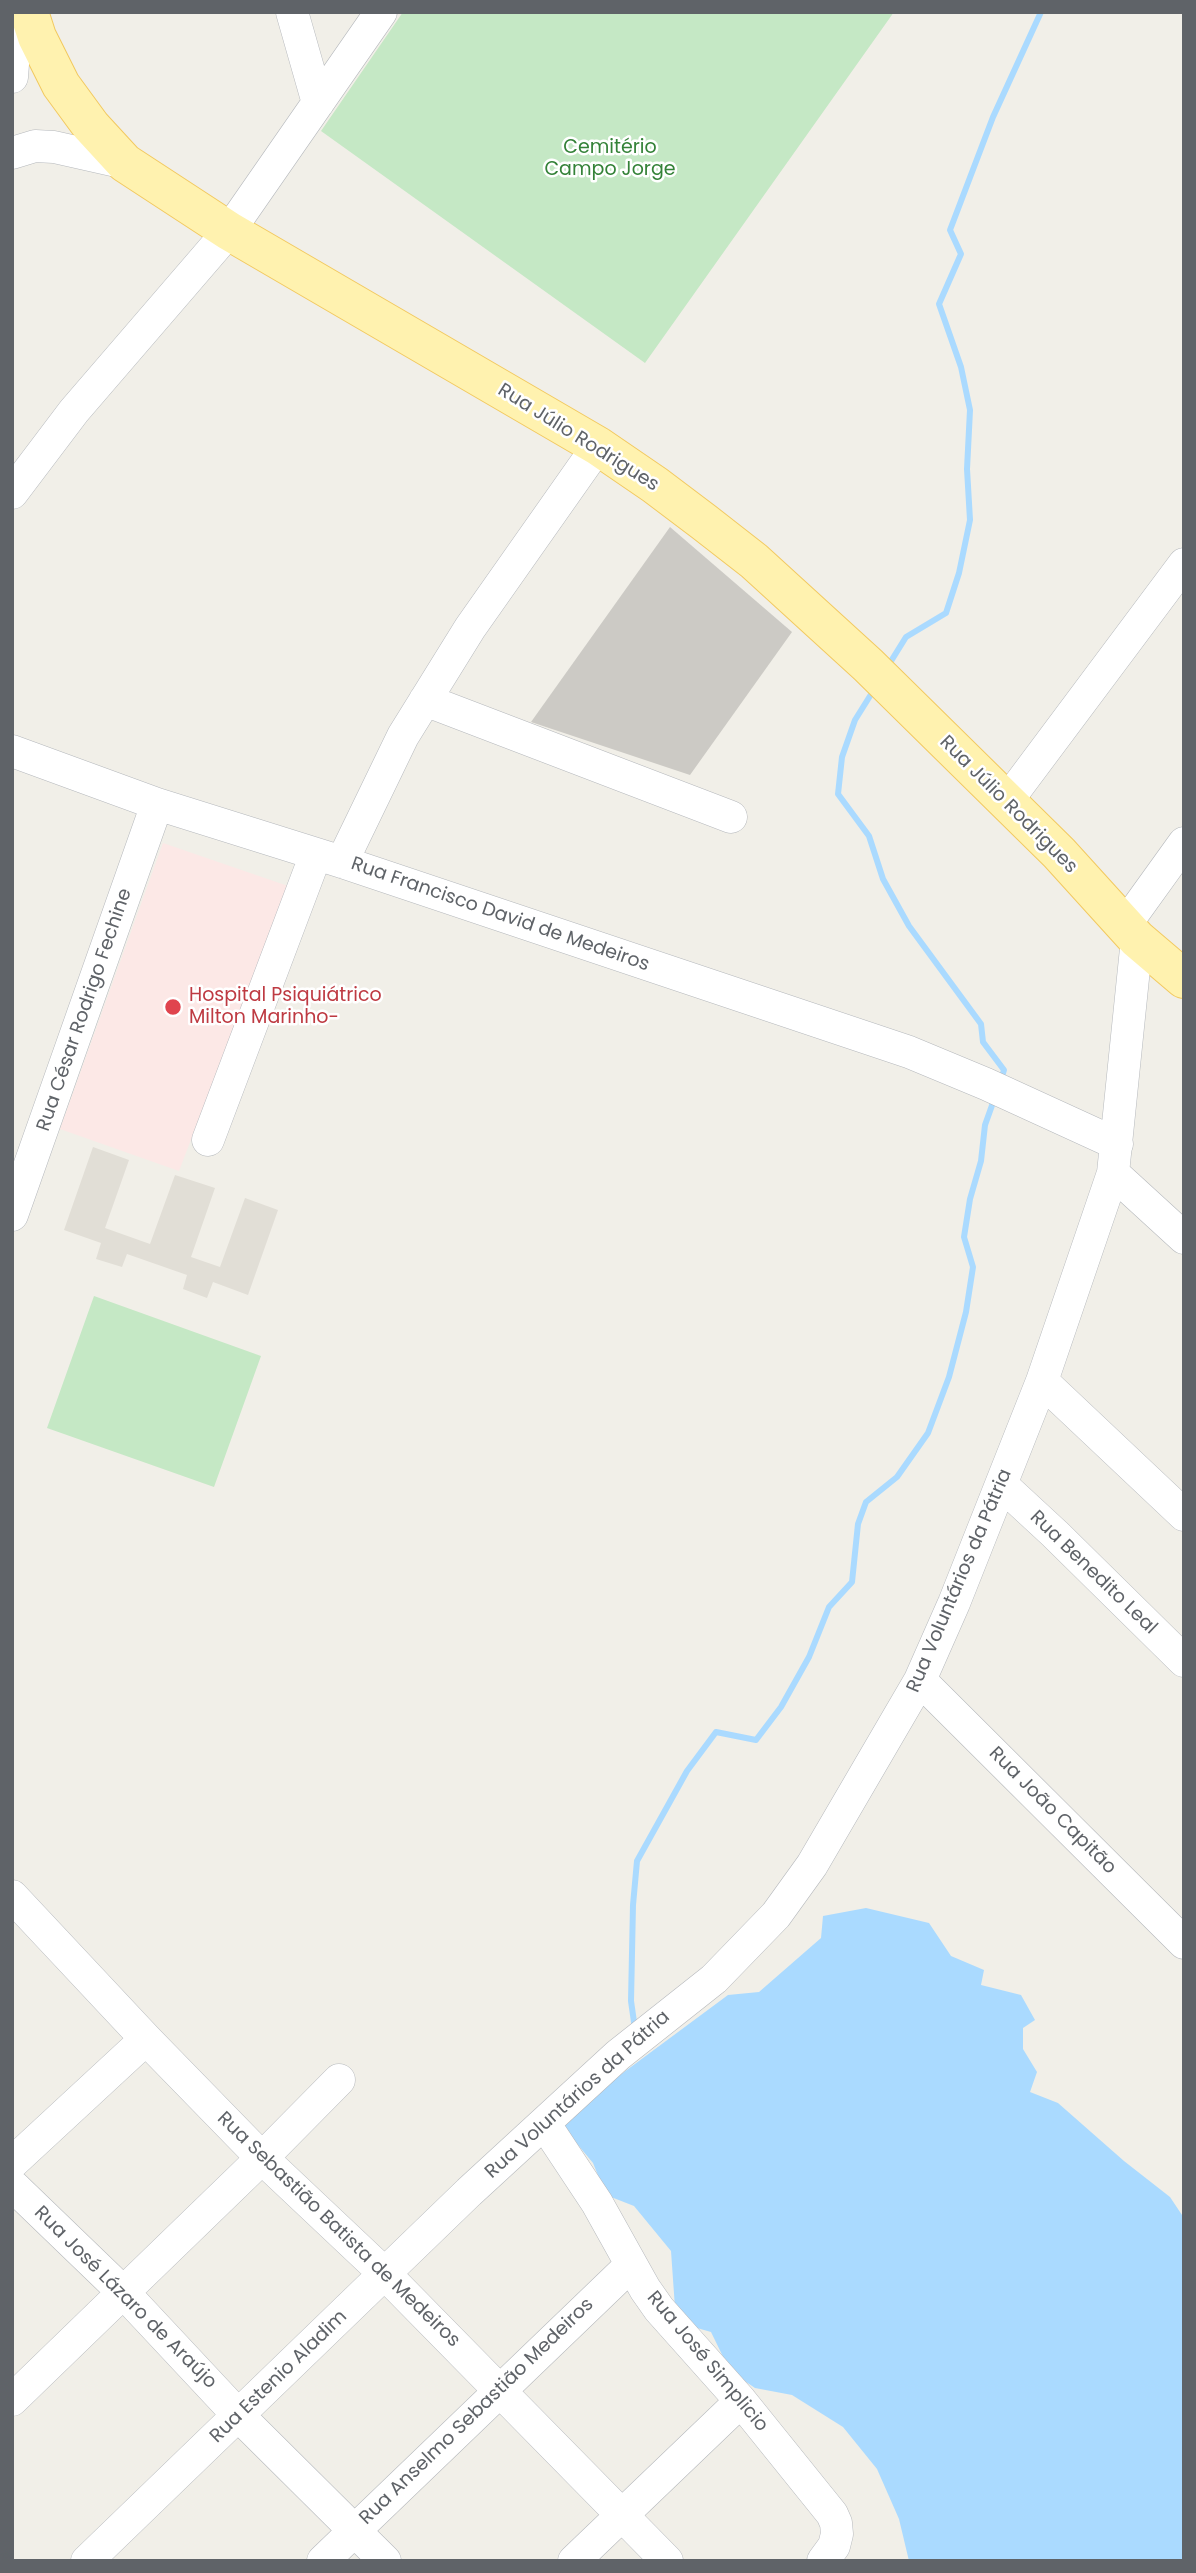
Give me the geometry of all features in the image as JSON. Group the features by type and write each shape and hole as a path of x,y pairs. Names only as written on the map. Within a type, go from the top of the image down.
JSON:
{"main road":[{"name":"Rua Júlio Rodrigues","path":"29,12 37,37 61,85 90,126 125,163 229,231 598,446 656,485 754,561 880,678 1059,853 1131,932 1184,979"}],"street":[{"path":"12,77 18,12"},
{"path":"292,12 317,103"},
{"path":"12,493 74,411 229,231 382,12"},
{"path":"12,153 35,146 54,147 125,163"},
{"path":"208,1140 329,858 470,628 598,446"},
{"path":"1007,801 1184,564"},
{"path":"425,700 731,817"},
{"name":"Rua Francisco David de Medeiros","path":"12,751 157,804 329,858 909,1052 1000,1090 1115,1159 1184,1238"},
{"name":"Rua César Rodrigo Fechine","path":"12,1215 157,804"},
{"path":"1131,932 1184,843"},
{"name":"Rua Voluntários da Pátria","path":"469,2192 618,2055 714,1979 776,1915 827,1842 920,1680 1002,1485 1042,1381 1115,1159 1131,932"},
{"path":"1042,1381 1184,1515"},
{"name":"Rua Benedito Leal","path":"1002,1485 1184,1661"},
{"name":"Rua João Capitão","path":"920,1680 1184,1943"},
{"name":"Rua Sebastião Batista de Medeiros","path":"17,1910 262,2158 385,2273 667,2561"},
{"path":"12,2163 146,2039"},
{"path":"12,2400 339,2080"},
{"name":"Rua José Simplicio","path":"544,2123 597,2203 659,2309 741,2401 832,2514 837,2535 834,2546 823,2561"},
{"name":"Rua José Lázaro de Araújo","path":"12,2185 122,2292 239,2416 385,2561"},
{"name":"Rua Estenio Aladim","path":"87,2561 469,2192"},
{"name":"Rua Anselmo Sebastião Medeiros","path":"323,2561 631,2265"},
{"path":"574,2561 741,2401"}],"shaded area":[{"name":"Hospital Psiquiátrico Milton Marinho-","path":"163,843 288,886 179,1171 60,1129"},
{"path":"93,1147 129,1160 105,1228 150,1244 175,1175 215,1188 191,1257 220,1267 245,1198 278,1210 248,1295 213,1282 207,1298 183,1289 187,1275 127,1254 122,1267 96,1259 101,1243 64,1230"}],"green space":[{"name":"Cemitério Campo Jorge","path":"403,12 894,12 645,363 321,131"},
{"path":"94,1296 261,1356 214,1487 47,1428"}],"water":[{"path":"866,1908 929,1923 951,1956 984,1970 981,1985 1021,1995 1035,2020 1023,2028 1023,2049 1037,2072 1030,2092 1058,2103 1170,2197 1184,2218 1184,2561 909,2561 899,2519 877,2469 843,2427 792,2395 755,2388 730,2371 711,2332 676,2322 671,2251 634,2206 606,2195 593,2163 558,2121 728,1995 759,1992 821,1938 823,1916"}],"building":[{"path":"670,527 792,632 690,775 531,722"}],"waterway":[{"path":"888,666 906,637 946,613 959,573 970,520 967,469 970,410 961,367 939,304 961,254 950,230 993,117 1041,12"},
{"path":"875,688 855,720 842,757 838,794 869,836 883,879 909,926 981,1024 983,1042 1004,1070 1001,1080"},
{"path":"635,2029 631,2001 633,1905 637,1861 687,1771 716,1732 756,1740 781,1707 809,1657 829,1607 852,1582 858,1524 866,1502 897,1477 928,1433 949,1377 966,1312 973,1267 964,1237 970,1199 981,1161 985,1125 995,1097"}],"place":[{"name":"Hospital Psiquiátrico Milton Marinho-","path":"173,1007"}]}
